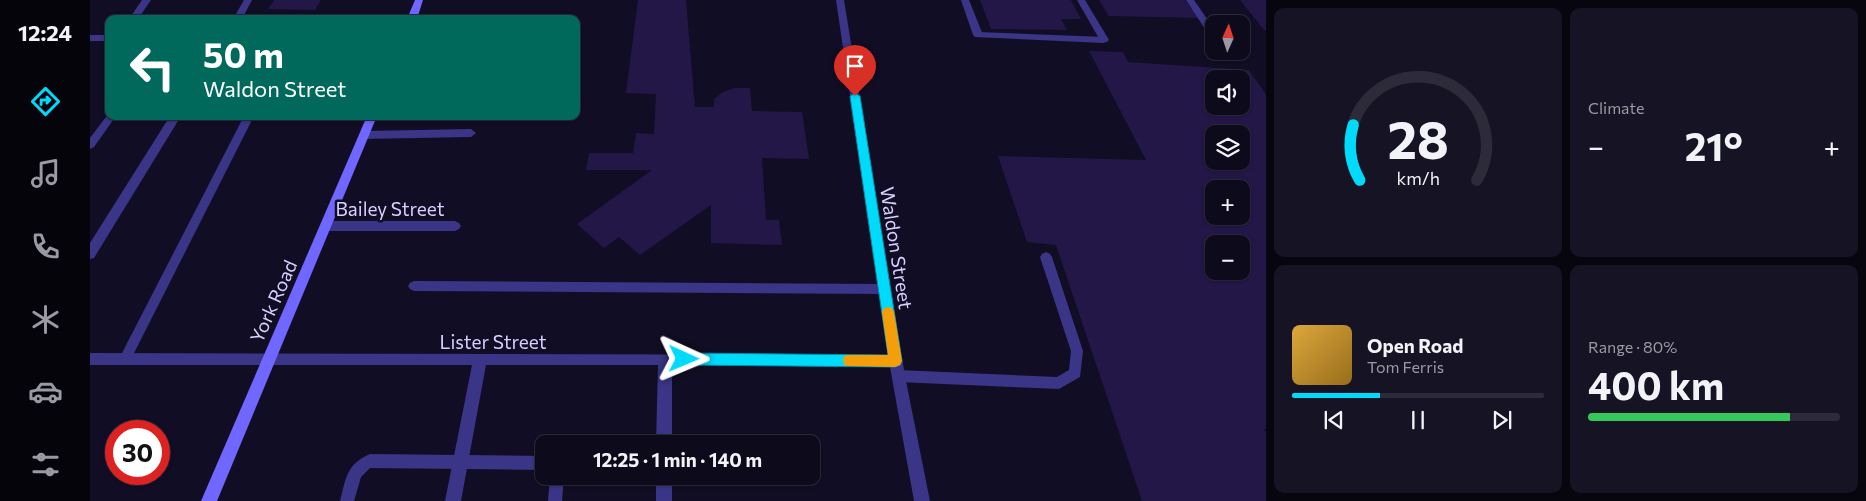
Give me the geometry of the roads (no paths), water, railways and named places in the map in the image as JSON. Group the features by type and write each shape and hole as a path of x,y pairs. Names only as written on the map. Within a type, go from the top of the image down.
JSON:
{"main road":[{"path":"414,15 420,0"},
{"name":"York Road","path":"209,501 370,120"}],"street":[{"path":"135,15 147,0"},
{"path":"239,15 248,0"},
{"name":"Waldon Street","path":"840,0 895,361 922,501"},
{"path":"965,0 978,35"},
{"path":"1081,0 1104,40"},
{"path":"1190,0 1205,22"},
{"path":"90,38 105,38"},
{"path":"90,254 174,120"},
{"path":"364,135 471,133"},
{"name":"Bailey Street","path":"326,226 455,226"},
{"name":"Lister Street","path":"90,359 895,361"},
{"path":"664,435 665,359"},
{"path":"453,501 480,360"},
{"path":"664,485 664,501"}],"lane":[{"path":"978,35 1104,40"},
{"path":"90,145 108,120"},
{"path":"125,359 247,120"},
{"path":"898,376 1059,383 1075,373 1077,351 1046,257"},
{"path":"414,286 884,289"},
{"path":"347,501 355,471 361,464 370,461 535,463"},
{"path":"555,501 556,485"}]}
